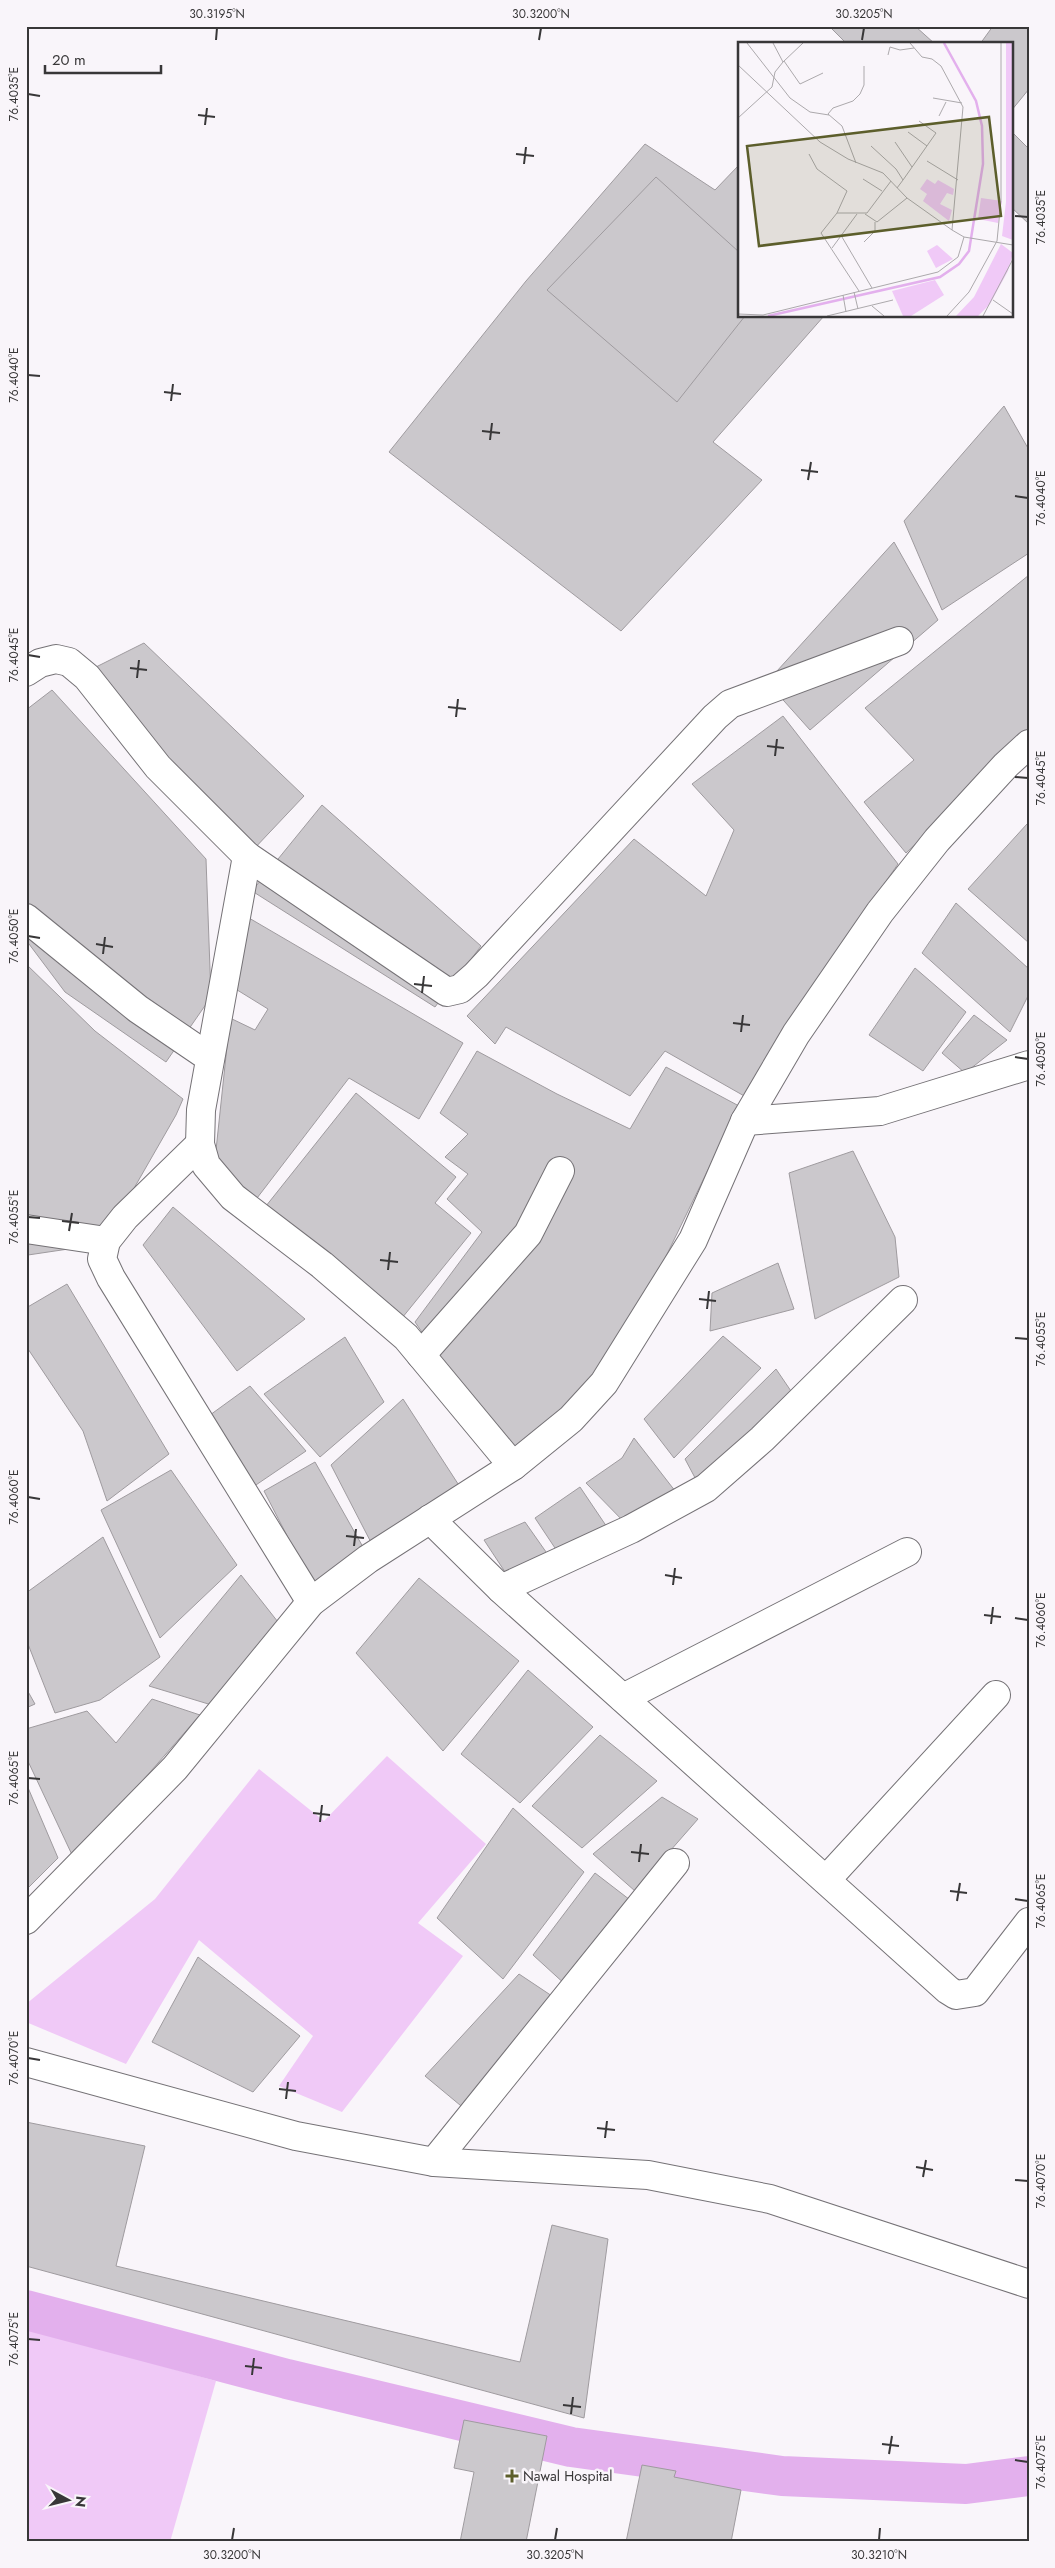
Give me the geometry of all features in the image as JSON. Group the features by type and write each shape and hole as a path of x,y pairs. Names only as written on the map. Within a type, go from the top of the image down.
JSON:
{"street":[{"path":"26,672 40,663 56,659 69,662 87,677 158,767 247,856 433,985 447,992 460,989 476,975 715,717 730,704 899,641"},
{"path":"26,1920 175,1768 311,1602 368,1559 513,1466 571,1418 604,1383 693,1240 745,1121 796,1034 880,912 937,840 1006,765 1029,744"},
{"path":"247,856 201,1110 200,1144 206,1165 233,1197 322,1264 406,1337 513,1466"},
{"path":"26,918 138,1009 210,1058"},
{"path":"745,1121 880,1111 1029,1065"},
{"path":"200,1144 125,1217 106,1241 102,1259 111,1278 311,1602"},
{"path":"421,1355 528,1234 560,1172"},
{"path":"26,1229 106,1241"},
{"path":"501,1589 631,1529 706,1488 762,1439 903,1300"},
{"path":"430,1519 501,1589 940,1984 956,1995 975,1992 1029,1922"},
{"path":"623,1698 907,1552"},
{"path":"826,1880 996,1695"},
{"path":"434,2162 675,1864"},
{"path":"26,2062 296,2136 434,2162 648,2175 770,2199 1029,2284"}],"shaded area":[{"path":"387,1756 486,1844 418,1923 463,1956 342,2112 279,2086 313,2036 199,1940 126,2064 26,2022 26,2004 155,1899 259,1769 324,1821"},
{"path":"26,2328 216,2381 170,2542 26,2542"}],"building":[{"path":"829,26 915,26 933,42 845,42"},
{"path":"993,26 1029,26 1029,89 1012,110 1012,42 981,42"},
{"path":"1012,132 1029,149 1029,224 1012,208"},
{"path":"645,144 715,190 738,166 738,318 822,318 713,442 762,480 621,631 389,452 526,281"},
{"path":"656,177 738,251 738,318 743,318 677,402 547,290"},
{"path":"1004,406 1029,450 1029,553 942,610 904,521"},
{"path":"894,542 938,620 810,730 767,682"},
{"path":"1029,575 1029,737 906,853 864,802 914,760 865,708"},
{"path":"144,643 304,796 252,851 76,677"},
{"path":"52,690 206,859 211,997 166,1062 65,992 26,940 26,710"},
{"path":"783,716 898,864 783,1029 746,1097 665,1051 630,1096 506,1027 495,1044 467,1016 634,839 706,896 734,830 692,784"},
{"path":"322,805 481,946 435,1007 252,891"},
{"path":"1027,824 1029,825 1029,943 968,889"},
{"path":"956,903 1029,969 1029,994 1010,1032 922,953"},
{"path":"249,918 463,1043 419,1119 349,1078 254,1202 214,1169 230,1018 255,1030 268,1009 234,988"},
{"path":"26,964 95,1031 183,1099 176,1115 102,1244 28,1255"},
{"path":"915,968 966,1012 923,1071 869,1035"},
{"path":"974,1015 1007,1040 965,1073 942,1053"},
{"path":"477,1051 557,1094 630,1129 666,1067 739,1106 620,1351 515,1467 415,1322 482,1232 447,1199 468,1174 445,1157 468,1134 440,1113"},
{"path":"356,1093 456,1177 435,1203 471,1233 402,1318 262,1211"},
{"path":"853,1151 895,1237 899,1277 815,1319 789,1173"},
{"path":"173,1207 305,1319 237,1371 143,1245"},
{"path":"778,1263 794,1309 710,1331 712,1293"},
{"path":"67,1284 169,1454 107,1501 83,1431 26,1346 26,1308"},
{"path":"723,1336 761,1368 674,1458 644,1419"},
{"path":"345,1337 384,1402 320,1457 264,1394"},
{"path":"776,1369 793,1394 701,1489 685,1459"},
{"path":"250,1386 306,1451 250,1489 210,1415"},
{"path":"403,1399 462,1490 377,1554 331,1465"},
{"path":"634,1438 686,1505 628,1526 586,1483 622,1458"},
{"path":"315,1462 363,1547 315,1590 264,1491"},
{"path":"171,1470 237,1565 160,1638 101,1510"},
{"path":"580,1487 611,1533 563,1560 535,1518"},
{"path":"525,1522 551,1559 509,1578 484,1540"},
{"path":"103,1537 160,1657 100,1700 55,1713 26,1639 26,1593"},
{"path":"241,1575 278,1622 215,1706 149,1686"},
{"path":"419,1578 519,1661 443,1751 356,1653"},
{"path":"528,1670 593,1727 520,1803 461,1754"},
{"path":"26,1688 35,1704 26,1708"},
{"path":"152,1699 200,1715 74,1859 26,1757 26,1729 87,1711 116,1743"},
{"path":"600,1735 657,1781 582,1848 532,1806"},
{"path":"26,1783 58,1858 26,1890"},
{"path":"662,1797 698,1819 635,1891 593,1854"},
{"path":"513,1808 584,1872 503,1979 437,1918"},
{"path":"595,1873 634,1903 567,1986 533,1955"},
{"path":"198,1957 300,2036 253,2092 152,2042"},
{"path":"519,1974 561,2002 472,2115 425,2076"},
{"path":"26,2122 145,2146 116,2266 520,2362 552,2225 608,2239 584,2418 26,2266"},
{"path":"464,2420 547,2436 526,2542 460,2542 474,2472 454,2468"},
{"path":"642,2465 676,2471 674,2477 741,2490 731,2542 626,2542"}],"waterway":[{"path":"26,2310 287,2379 571,2447 782,2476 966,2484 1029,2476"}],"place":[{"name":"Nawal Hospital","path":"512,2476"}]}
